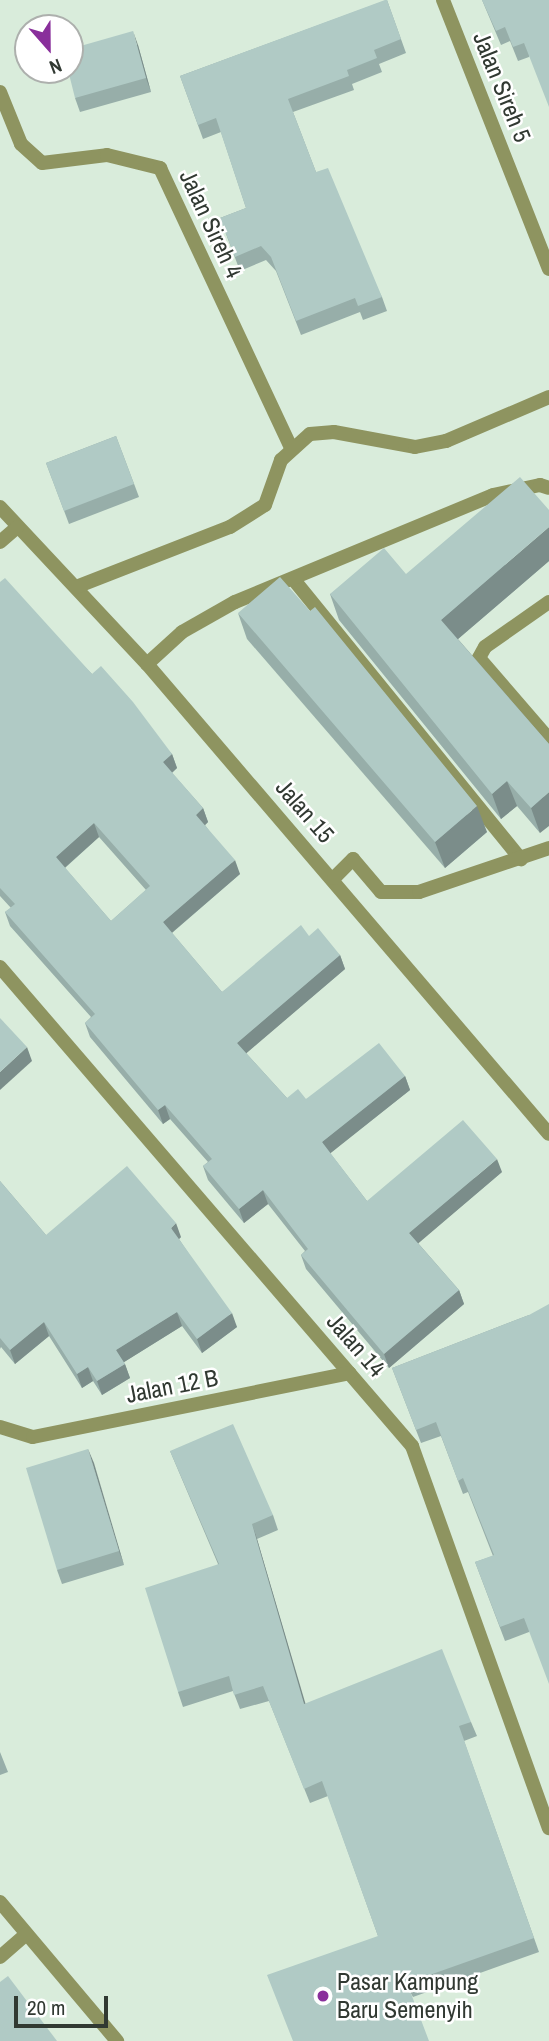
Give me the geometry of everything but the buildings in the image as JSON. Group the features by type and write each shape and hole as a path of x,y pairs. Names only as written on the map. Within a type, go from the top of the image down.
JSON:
{"street":[{"name":"Jalan Sireh 5","path":"443,0 549,269"},
{"name":"Jalan Sireh 4","path":"0,92 21,144 41,163 107,155 160,168 290,446"},
{"path":"76,587 230,527 265,505 290,446 310,434 334,432 415,447 436,443 549,397"},
{"path":"147,664 192,626 294,580 493,495 549,488"},
{"name":"Jalan 15","path":"0,507 147,664 334,878 549,1133"},
{"path":"0,542 17,527"},
{"path":"294,580 521,859"},
{"path":"549,602 485,647 479,658 549,739"},
{"path":"334,878 353,859 381,892 419,892 549,848"},
{"name":"Jalan 14","path":"0,967 412,1446 549,1828"},
{"name":"Jalan 12 B","path":"2,1429 33,1437 350,1373"},
{"path":"0,1902 117,2041"},
{"path":"0,1957 26,1934"}],"place":[{"name":"Pasar Kampung Baru Semenyih","path":"323,1996"}]}
